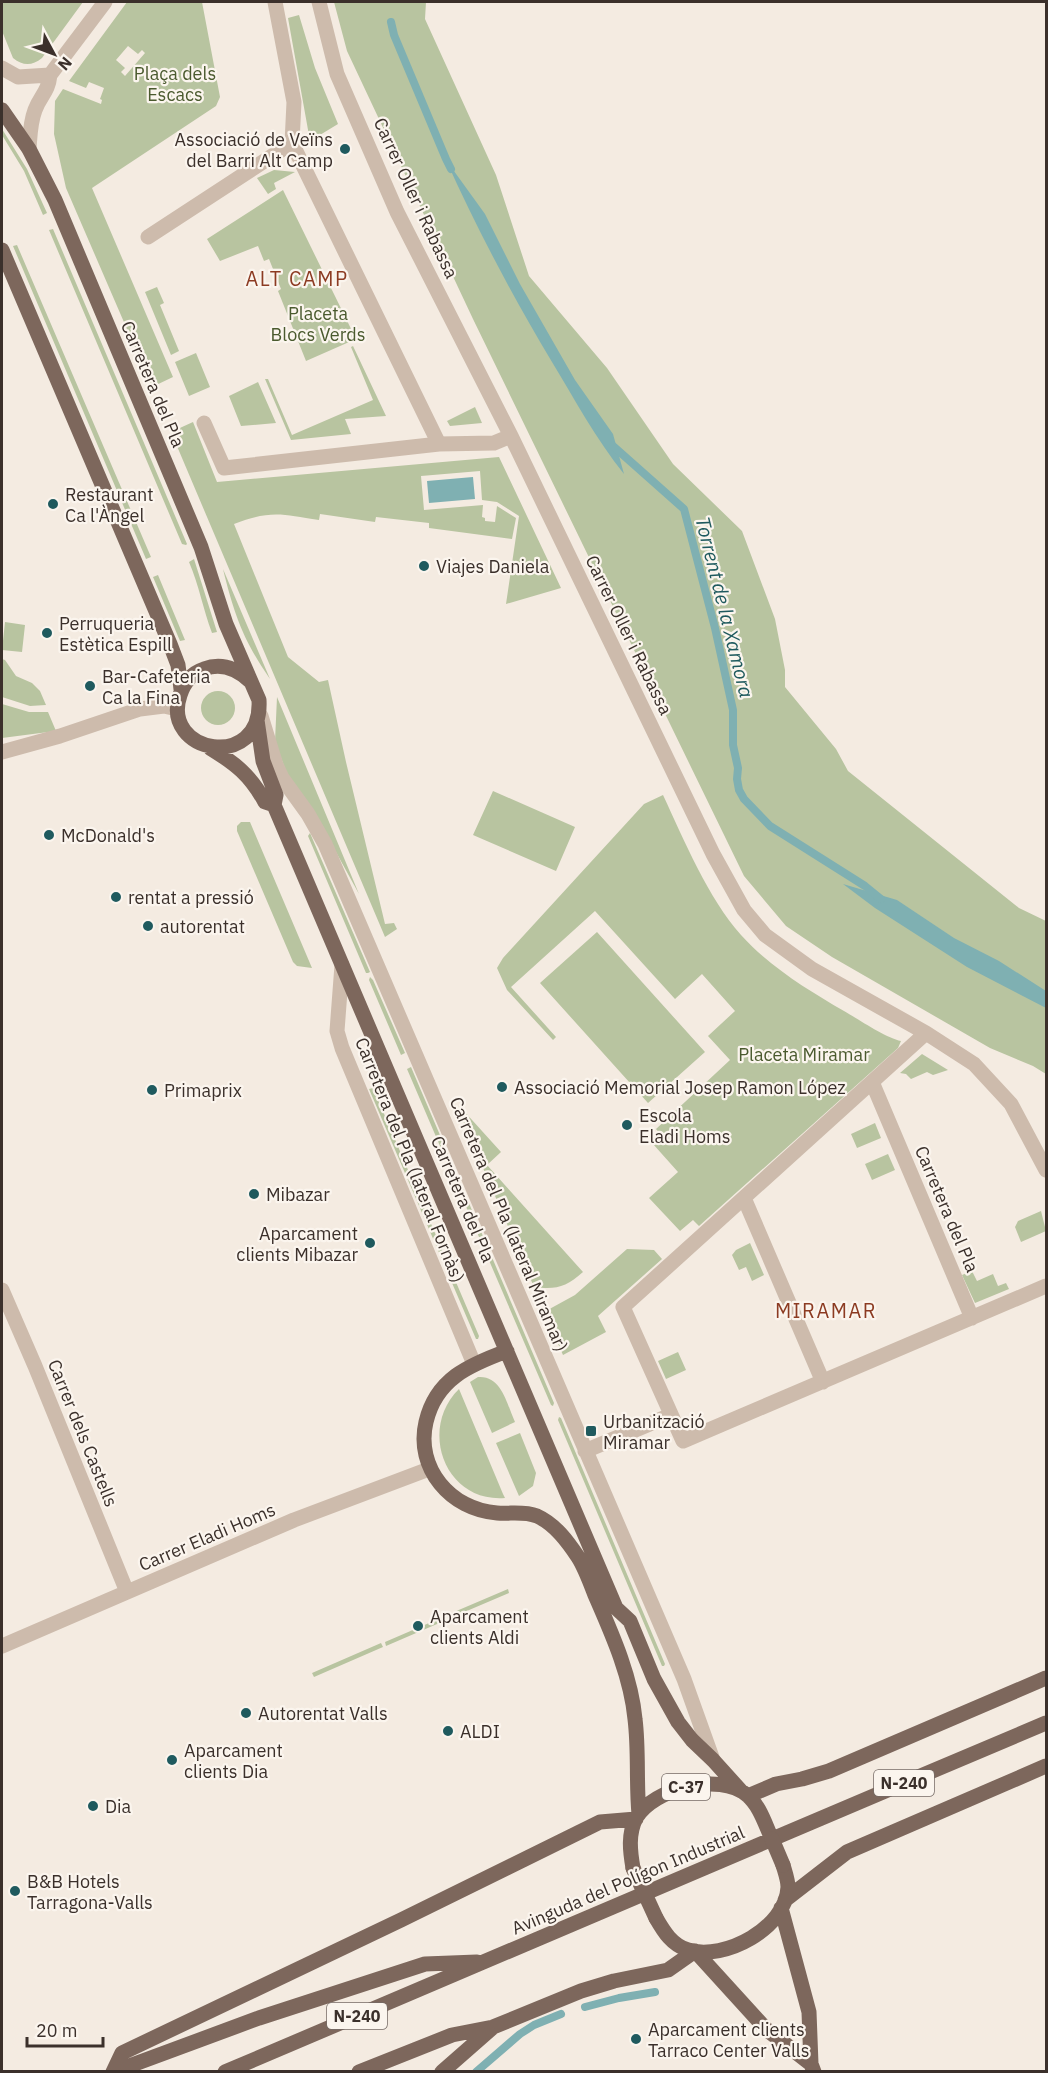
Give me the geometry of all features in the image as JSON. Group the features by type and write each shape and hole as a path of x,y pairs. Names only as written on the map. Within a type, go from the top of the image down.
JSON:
{"main road":[{"name":"Carretera del Pla","path":"2,110 29,149 55,200 188,516 210,571 226,624 259,700 258,715 263,762 276,795 274,805 616,1608 630,1621 654,1679 678,1722 692,1740 744,1793"},
{"path":"2,250 170,644 178,666 181,689 177,709 179,719 190,737 242,769 265,802 274,805"},
{"path":"181,689 195,673 214,666 234,669 250,681"},
{"path":"207,747 218,748 238,743 253,729 258,715"},
{"path":"507,1351 474,1364 456,1375 441,1389 431,1405 423,1437 424,1452 429,1469 448,1491 466,1504 480,1510 497,1513 529,1513 540,1517 565,1538 580,1560 609,1627 625,1673 635,1716 638,1817 631,1832 630,1851 633,1868 656,1918 672,1941 688,1950 695,1951 721,1951 744,1943 758,1934 783,1904 847,1852 1047,1766"},
{"path":"609,1627 616,1608"},
{"path":"813,2068 809,2012 783,1904 788,1888 783,1865 761,1814 744,1793 829,1771 1047,1678"},
{"name":"Avinguda del Polígon Industrial","path":"225,2072 1047,1723"},
{"name":"C-37","path":"638,1817 652,1802 680,1788 695,1785 726,1786 744,1793"},
{"path":"113,2072 122,2053 600,1822 638,1817"},
{"path":"359,2072 452,2035 493,2027 581,1991 614,1981 668,1970 695,1951"},
{"path":"695,1951 766,2029 813,2068"},
{"path":"113,2072 259,2018 425,1964 489,1961"},
{"path":"442,2072 493,2027"}],"street":[{"path":"29,149 32,122 36,108 49,88 50,75 105,2"},
{"path":"274,2 294,102 292,143 439,444"},
{"name":"Carrer Oller i Rabassa","path":"319,2 337,74 397,212 511,436 713,854 744,910 765,935 812,969 926,1033 974,1064 1011,1104 1047,1170"},
{"path":"2,68 18,77 50,75"},
{"path":"148,237 292,143"},
{"path":"204,423 224,468 439,444 494,443 511,436"},
{"path":"2,752 60,736 140,709 164,706 177,709"},
{"name":"Carretera del Pla (lateral Miramar)","path":"258,715 276,765 313,821 325,844 684,1679 713,1760"},
{"name":"Carretera del Pla (lateral Fornàs)","path":"342,965 337,1030 342,1048 474,1364"},
{"path":"926,1033 623,1307 683,1442 1047,1286"},
{"name":"Carretera del Pla","path":"872,1082 972,1318"},
{"path":"744,1198 823,1382"},
{"name":"Carrer dels Castells","path":"2,1290 127,1592"},
{"path":"585,1451 671,1414"},
{"name":"Carrer Eladi Homs","path":"2,1646 294,1520 429,1469"}],"green space":[{"path":"2,2 83,2 42,58 28,64 20,63 13,58 2,31"},
{"name":"Plaça dels Escacs","path":"127,2 202,2 220,97 216,106 92,188 173,377 152,387 66,188 54,134 55,101 63,89 101,104 100,99 104,88 89,82 86,88 69,81","holes":["128,46 138,54 142,50 145,53 125,76 121,72 125,68 116,60"]},
{"path":"334,2 426,2 425,19 496,175 529,276 607,368 673,464 742,531 775,619 785,670 785,687 836,749 848,771 1019,908 1046,921 1046,1074 990,1048 832,957 786,926 744,876 473,319 347,51"},
{"path":"299,15 315,68 338,124 310,141 288,18"},
{"path":"2,129 27,169 47,213 43,215 24,171 2,135"},
{"path":"274,170 295,172 274,183 276,189 268,194 257,178"},
{"name":"Placeta Blocs Verds","path":"283,190 356,339 306,361 278,291 281,289 269,259 264,261 258,246 220,261 207,239"},
{"path":"53,229 186,545 182,544 49,230"},
{"path":"17,245 151,557 146,559 13,246"},
{"path":"157,287 164,303 160,305 179,351 171,355 145,292"},
{"path":"353,346 386,416 345,419 351,434 291,440 265,379 268,379 292,435 373,400 351,347"},
{"path":"196,353 210,387 189,396 175,362"},
{"path":"258,382 276,423 241,426 229,396"},
{"path":"475,407 482,423 450,426 447,421"},
{"path":"193,422 217,482 499,457 561,588 506,604 519,516 497,502 482,500 480,471 421,476 424,510 483,505 482,517 485,521 495,522 497,506 516,518 512,539 429,528 429,523 376,517 375,522 320,514 319,520 267,515 234,524 288,657 319,682 328,680 385,924 394,923 397,929 385,937 171,432"},
{"path":"194,559 217,632 212,633 189,562"},
{"path":"223,569 270,679 240,626"},
{"path":"158,575 185,640 180,641 153,577"},
{"path":"5,622 25,625 22,652 2,650"},
{"path":"2,659 16,676 32,683 40,691 46,705 30,706 2,697"},
{"path":"218,691 230,696 235,708 230,720 218,725 206,720 201,708 206,696"},
{"path":"277,697 359,894 337,854 289,780 275,741"},
{"path":"2,704 29,712 48,712 56,731 2,738"},
{"path":"493,791 575,827 556,871 473,835"},
{"name":"Placeta Miramar","path":"663,795 707,886 729,920 752,947 803,986 872,1028 901,1041 898,1048 699,1226 693,1220 680,1231 649,1198 678,1172 653,1144 662,1136 656,1129 730,1060 708,1036 735,1011 702,974 675,999 595,911 511,987 556,1037 553,1040 507,990 497,968 503,958 644,804"},
{"path":"241,822 250,822 312,968 297,966 293,962 237,831 237,826"},
{"path":"310,833 370,972 368,973 366,973 308,836"},
{"path":"597,932 705,1052 648,1103 540,983"},
{"path":"370,977 405,1053 401,1055 369,980"},
{"path":"922,1054 948,1070 933,1075 927,1072 911,1079 906,1074 900,1073"},
{"path":"411,1067 554,1403 553,1406 407,1069"},
{"path":"373,1088 479,1336 478,1339 476,1339 369,1089"},
{"path":"463,1110 501,1152 487,1165 583,1272 571,1281 555,1288 534,1287 460,1114"},
{"path":"875,1123 881,1138 857,1148 851,1134"},
{"path":"888,1154 895,1170 872,1180 865,1164"},
{"path":"1041,1211 1046,1231 1021,1242 1015,1227 1018,1221"},
{"path":"750,1243 764,1275 752,1281 746,1267 739,1270 732,1255 736,1250"},
{"path":"627,1249 654,1250 662,1259 598,1316 606,1332 563,1355 544,1312 575,1295"},
{"path":"972,1271 977,1281 993,1274 998,1286 1006,1283 1009,1289 975,1303 962,1275"},
{"path":"678,1352 686,1370 666,1379 658,1361"},
{"path":"478,1377 493,1381 503,1392 515,1422 492,1433 470,1382"},
{"path":"459,1389 505,1498 484,1496 467,1489 453,1476 444,1460 440,1442 440,1424 447,1405"},
{"path":"559,1417 664,1666 662,1666 558,1420"},
{"path":"520,1433 536,1473 533,1486 519,1496 496,1443"},
{"path":"508,1589 509,1593 448,1619 447,1615"},
{"path":"443,1617 444,1621 386,1646 385,1642"},
{"path":"381,1643 383,1647 314,1677 312,1673"}],"water":[{"path":"446,160 485,214 520,284 575,380 613,434 624,474 586,419 523,313"},
{"path":"473,477 475,499 429,503 427,481"},
{"path":"843,884 897,900 954,938 999,961 1046,991 1046,1008 967,967 875,908"}],"waterway":[{"name":"Torrent de la Xamora","path":"391,22 394,35 451,169"},
{"name":"Torrent de la Xamora","path":"613,446 684,509 715,628 733,710 733,745 738,768 737,779 744,799 770,826 865,886 881,899"},
{"path":"585,2007 655,1992"},
{"path":"476,2072 520,2034 534,2025 561,2014"}],"place":[{"name":"Associació de Veïns del Barri Alt Camp","path":"345,149"},
{"name":"Restaurant Ca l'Àngel","path":"53,504"},
{"name":"Viajes Daniela","path":"424,566"},
{"name":"Perruqueria Estètica Espill","path":"47,633"},
{"name":"Bar-Cafeteria Ca la Fina","path":"90,686"},
{"name":"McDonald's","path":"49,835"},
{"name":"rentat a pressió","path":"116,897"},
{"name":"autorentat","path":"148,926"},
{"name":"Associació Memorial Josep Ramon López","path":"502,1087"},
{"name":"Primaprix","path":"152,1090"},
{"name":"Escola Eladi Homs","path":"627,1125"},
{"name":"Mibazar","path":"254,1194"},
{"name":"Aparcament clients Mibazar","path":"370,1243"},
{"name":"Urbanització Miramar","path":"591,1431"},
{"name":"Aparcament clients Aldi","path":"418,1626"},
{"name":"Autorentat Valls","path":"246,1713"},
{"name":"ALDI","path":"448,1731"},
{"name":"Aparcament clients Dia","path":"172,1760"},
{"name":"Dia","path":"93,1806"},
{"name":"B&B Hotels Tarragona-Valls","path":"15,1891"},
{"name":"Aparcament clients Tarraco Center Valls","path":"636,2039"}],"district":[{"name":"ALT CAMP","path":"297,278"},
{"name":"MIRAMAR","path":"826,1310"}]}
